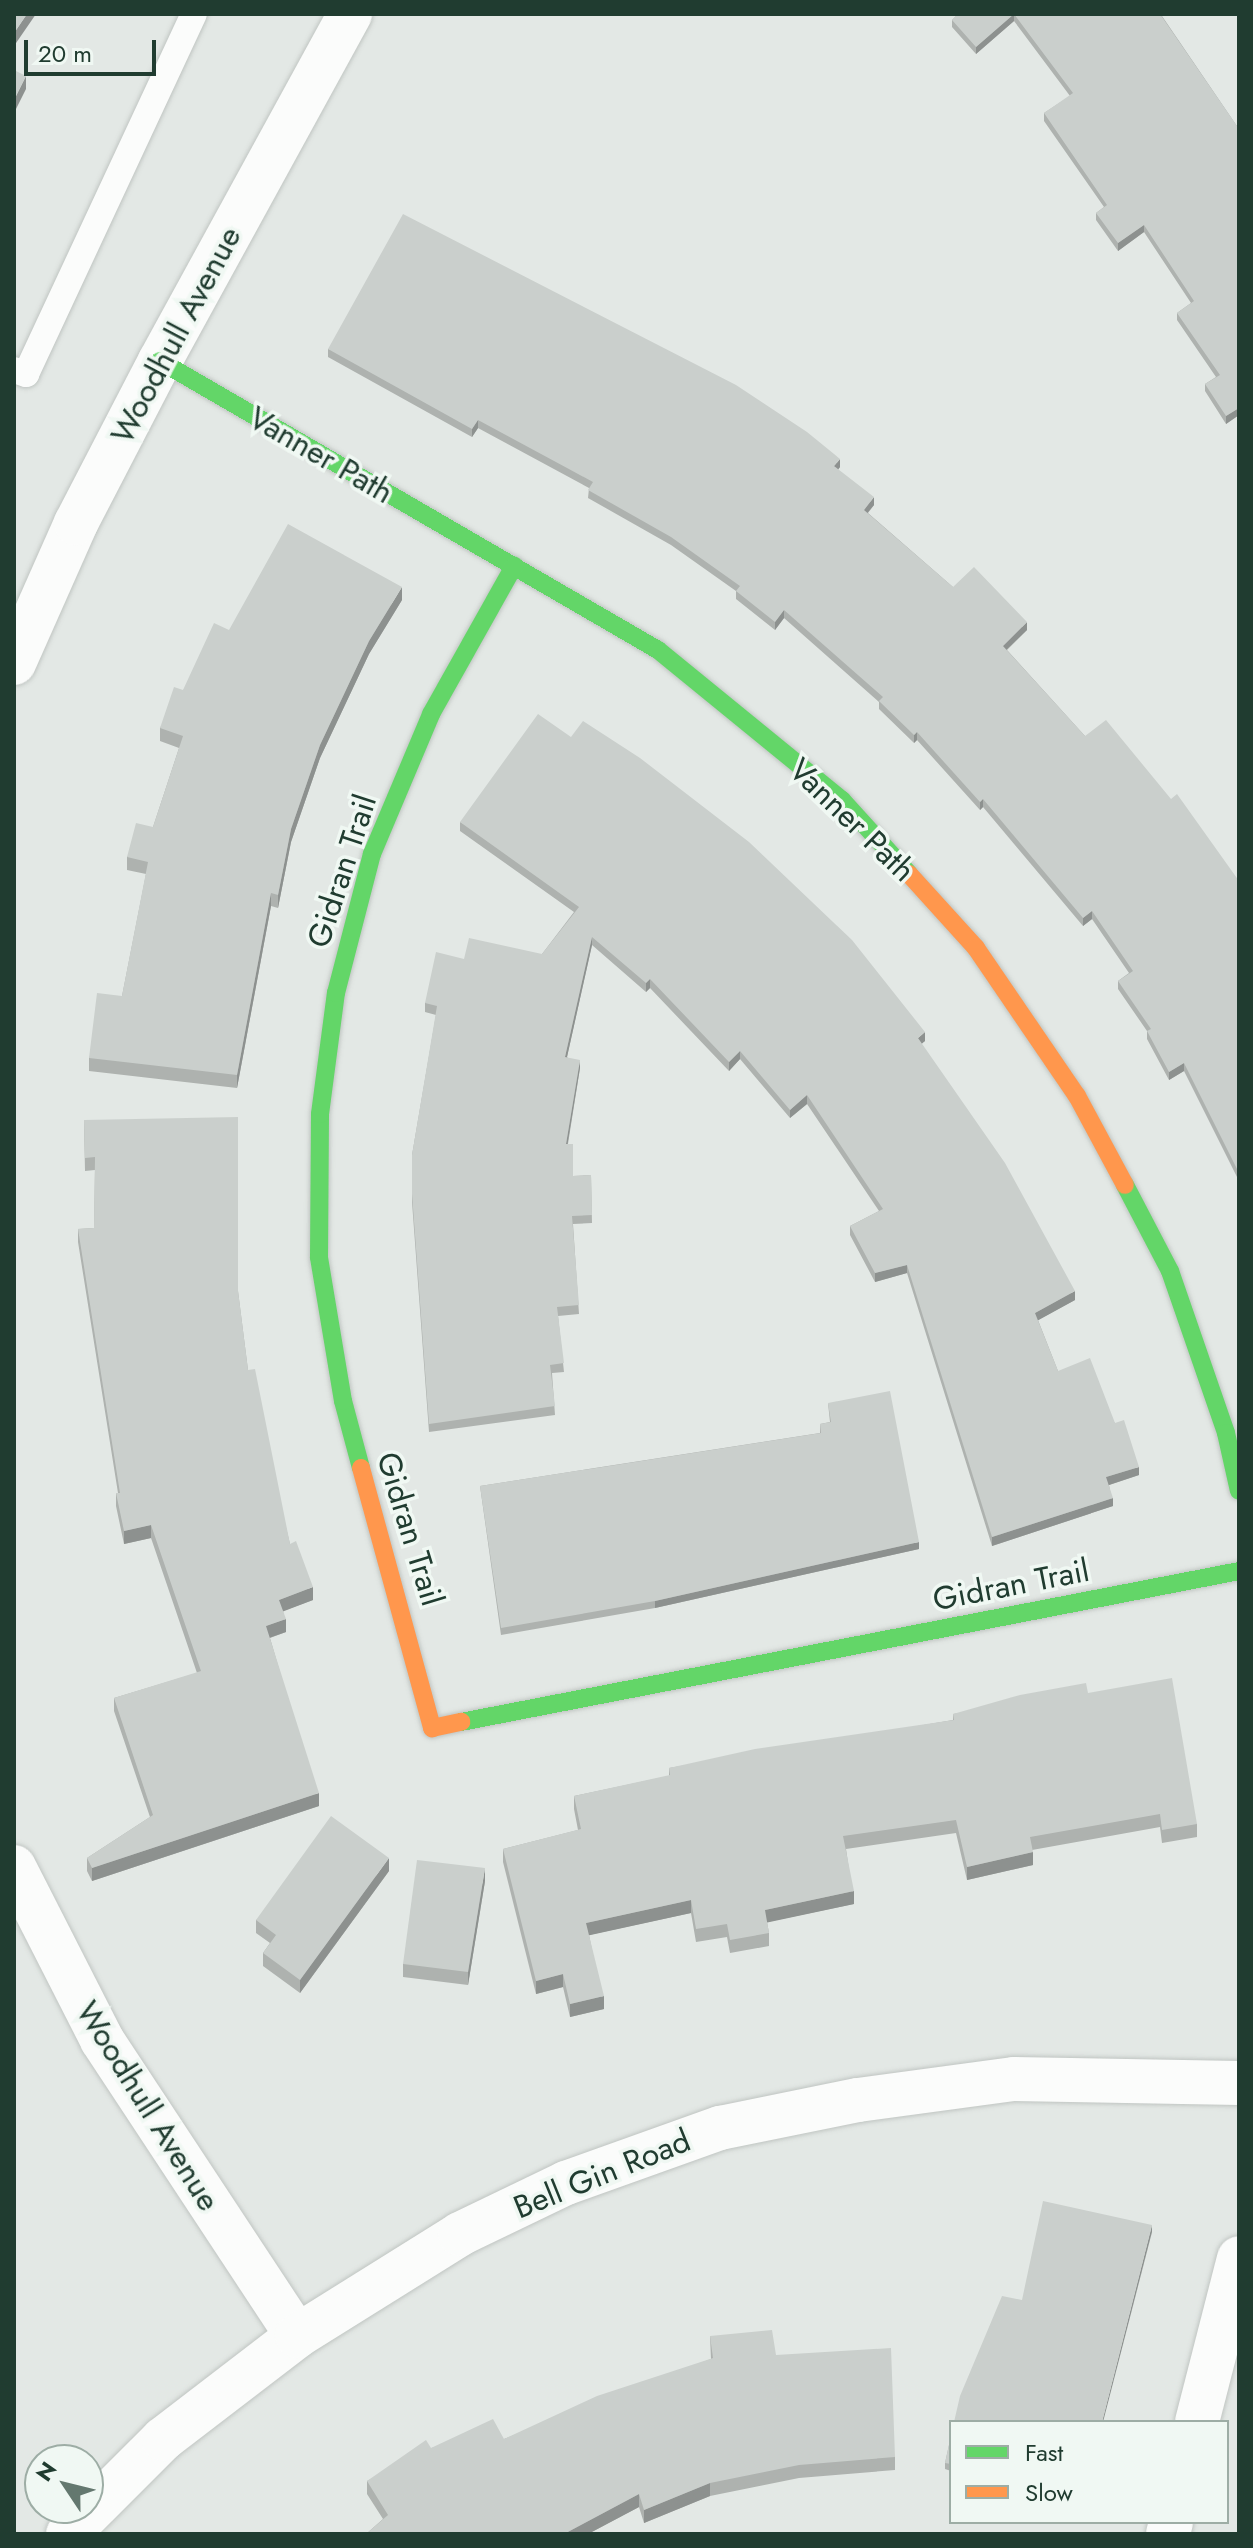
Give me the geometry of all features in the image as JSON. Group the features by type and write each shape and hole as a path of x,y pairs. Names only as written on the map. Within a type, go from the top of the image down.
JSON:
{"street":[{"name":"Woodhull Avenue","path":"14,663 76,523 160,361 350,14"},
{"name":"Vanner Path","path":"160,361 658,650 842,800 976,948 1077,1096 1170,1271 1226,1433 1239,1491"},
{"name":"Gidran Trail","path":"514,566 431,714 372,854 336,993 320,1114 319,1257 343,1401 432,1728 1239,1571"},
{"name":"Woodhull Avenue","path":"14,1867 102,2040 297,2336"},
{"name":"Bell Gin Road","path":"68,2534 163,2439 297,2336 460,2234 566,2183 720,2128 858,2100 1014,2079 1239,2083"},
{"path":"1198,2420 1239,2258"}],"lane":[{"path":"14,370 26,374 194,14"}],"building":[{"path":"14,14 27,14 14,33"},
{"path":"958,14 1014,14 976,47 952,20"},
{"path":"1014,14 1160,14 1239,129 1239,408 1226,416 1205,384 1220,375 1177,313 1194,301 1144,225 1118,243 1096,213 1107,205 1044,113 1073,93"},
{"path":"14,70 26,76 14,100"},
{"path":"403,214 736,385 807,432 840,459 834,466 874,497 864,510 953,587 974,567 1027,622 1003,646 1085,736 1106,720 1171,799 1177,794 1239,881 1239,1173 1184,1063 1169,1072 1147,1031 1151,1029 1118,981 1133,971 1092,911 1083,918 983,799 980,802 917,732 914,735 879,701 883,697 784,610 775,622 736,591 740,586 671,537 588,490 593,482 478,420 472,429 328,349"},
{"path":"288,524 402,587 369,641 320,745 291,829 278,895 271,893 237,1075 89,1058 97,993 122,996 148,862 127,857 136,823 153,827 183,736 160,728 174,687 183,690 214,623 229,630"},
{"path":"538,714 571,737 583,721 640,758 749,842 852,940 925,1032 918,1038 1005,1163 1075,1291 1035,1313 1058,1371 1090,1358 1115,1423 1124,1420 1139,1467 1106,1477 1113,1498 992,1537 907,1265 875,1273 850,1226 883,1209 807,1095 790,1110 740,1051 729,1062 650,979 646,983 592,937 565,1057 580,1060 566,1144 573,1144 573,1176 591,1175 592,1215 572,1216 579,1305 557,1307 564,1363 550,1365 555,1406 429,1424 412,1194 412,1155 437,1006 425,1003 436,952 464,959 469,938 542,954 579,907 460,822"},
{"path":"238,1117 238,1291 248,1370 255,1369 290,1544 296,1541 313,1587 279,1600 286,1619 266,1626 319,1793 92,1868 87,1858 153,1815 114,1698 201,1671 151,1525 124,1531 78,1229 94,1228 95,1157 85,1158 84,1120"},
{"path":"890,1391 919,1542 655,1601 501,1628 480,1486 821,1433 820,1424 831,1422 828,1403"},
{"path":"1172,1678 1197,1824 1162,1830 1160,1814 1030,1837 1033,1852 967,1867 956,1820 843,1836 854,1891 765,1910 769,1933 730,1940 727,1924 696,1929 691,1900 586,1923 604,1996 570,2004 563,1974 536,1981 503,1849 581,1829 574,1796 670,1775 669,1768 755,1749 954,1720 953,1714 1020,1695 1086,1683 1088,1693"},
{"path":"331,1816 389,1858 300,1980 263,1953 276,1935 256,1920"},
{"path":"417,1860 485,1868 468,1972 403,1964"},
{"path":"1043,2201 1152,2225 1103,2420 954,2420 960,2396 1002,2296 1022,2300"},
{"path":"772,2330 776,2355 891,2348 895,2457 799,2465 710,2483 644,2510 639,2494 564,2534 366,2534 388,2515 367,2481 426,2440 431,2448 493,2419 504,2439 597,2396 713,2358 710,2336"}],"traffic: fast":[{"path":"160,361 658,650 842,800 909,874"},
{"path":"361,1468 343,1401 319,1257 320,1114 336,993 372,854 431,714 514,566"},
{"path":"1125,1185 1170,1271 1226,1433 1239,1491"},
{"path":"461,1722 1239,1571"}],"traffic: slow":[{"path":"909,874 976,948 1077,1096 1125,1185"},
{"path":"361,1468 432,1728 461,1722"}]}
